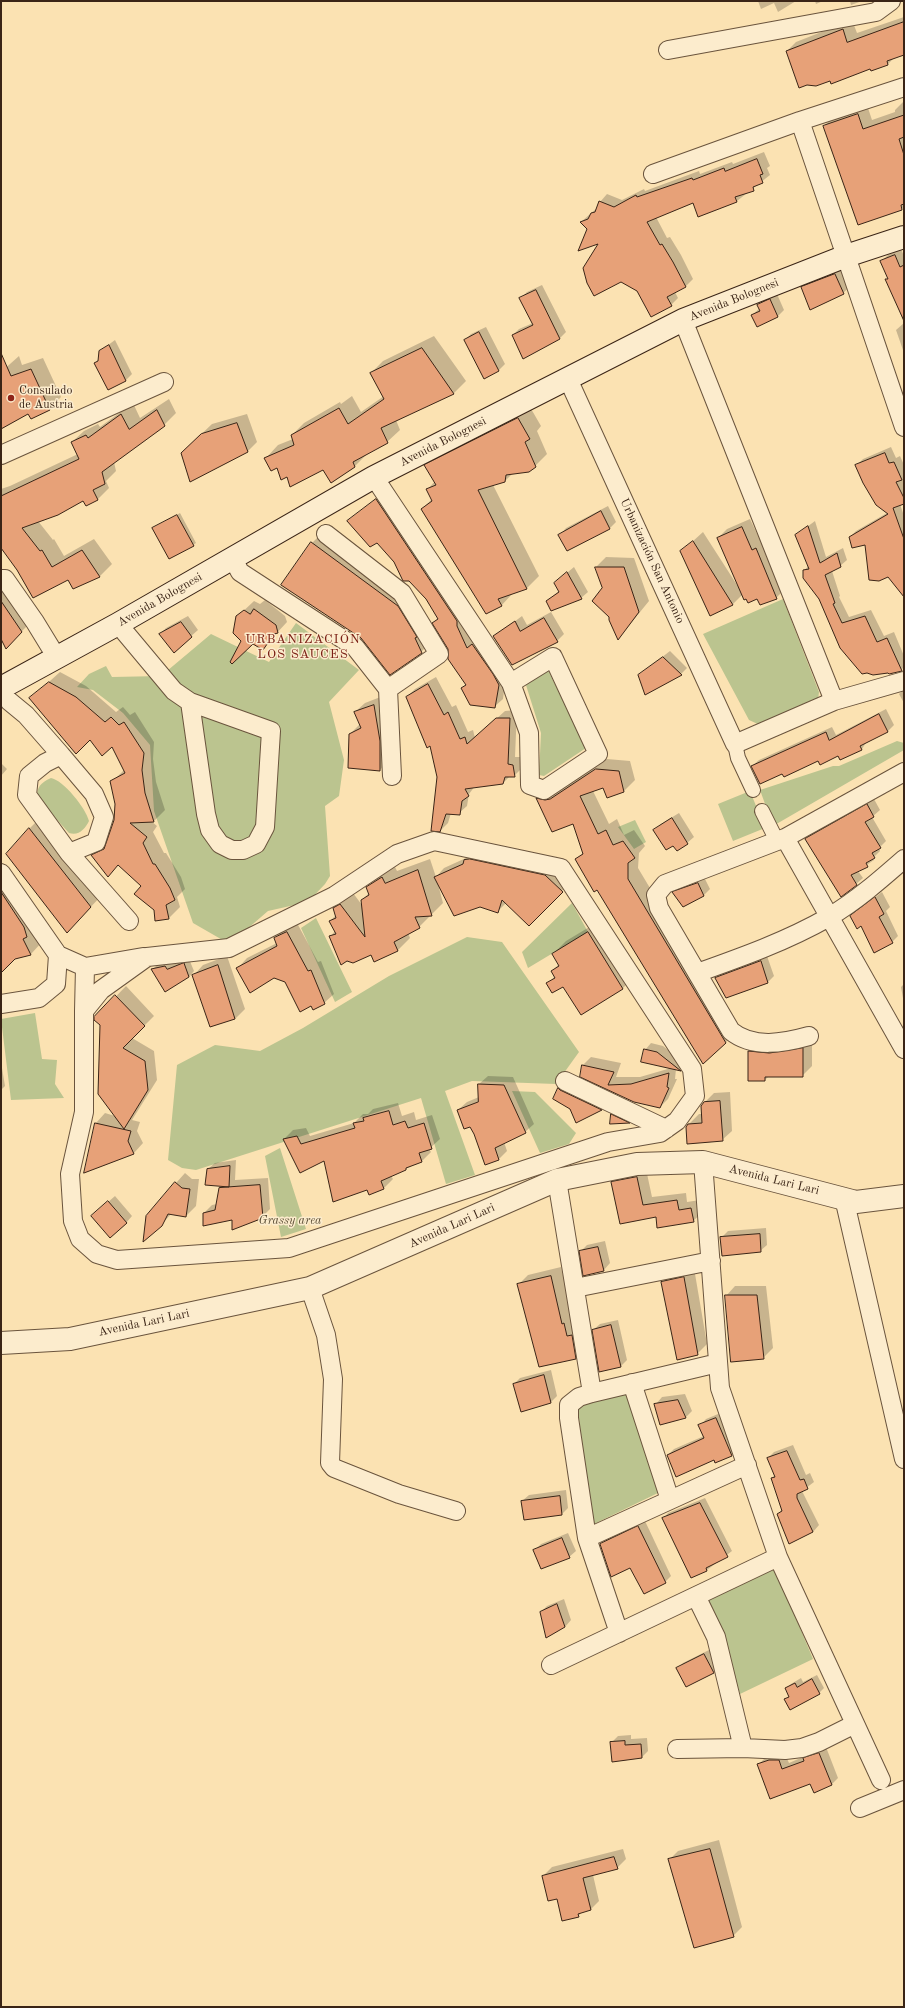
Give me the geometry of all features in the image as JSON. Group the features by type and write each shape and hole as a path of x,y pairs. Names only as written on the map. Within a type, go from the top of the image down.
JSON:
{"main road":[{"name":"Avenida Bolognesi","path":"4,695 57,658 233,559 374,477 683,320 846,256 904,237"},
{"name":"Avenida Lari Lari","path":"1,1344 70,1339 310,1288 557,1180 637,1164 703,1162 856,1202 904,1196"}],"street":[{"path":"668,50 876,12 891,1"},
{"path":"653,174 800,121 904,87"},
{"path":"800,121 903,422"},
{"path":"683,320 834,701"},
{"name":"Urbanización San Antonio","path":"568,379 735,744"},
{"path":"1,455 164,382"},
{"path":"374,477 511,684 529,733 530,785 544,790 598,754 553,657 511,684"},
{"path":"326,534 402,593 439,654 388,689"},
{"path":"233,559 240,572 355,647 388,689 392,776"},
{"path":"1,579 5,579 35,622 57,658"},
{"path":"118,624 174,691 190,702 272,731 265,827 256,844 243,850 232,850 220,844 210,830 190,702"},
{"path":"753,790 738,758 735,744 834,701 904,681"},
{"path":"4,695 26,715 94,794 104,816 96,842 69,853"},
{"path":"60,755 45,763 29,776 27,795 69,853 129,921"},
{"path":"809,1036 786,1042 757,1042 739,1037 726,1023 697,974 659,908 656,895 665,884 781,840 904,772"},
{"path":"762,811 830,917 904,1049"},
{"path":"1,874 58,955 85,967 147,957 229,948 334,896 397,854 434,841 561,868 692,1069 695,1096 677,1121 660,1133 608,1142 289,1248 117,1260 97,1254 80,1239 73,1221 70,1174 84,1112 85,967"},
{"path":"697,974 775,944 830,917 871,888 904,859"},
{"path":"1,1004 39,998 56,984 58,955"},
{"path":"84,1011 101,990 147,957"},
{"path":"565,1081 666,1129"},
{"path":"637,1138 639,1152 637,1164"},
{"path":"703,1162 720,1388 778,1557 881,1780"},
{"path":"557,1180 592,1393"},
{"path":"844,1198 904,1459"},
{"path":"575,1288 710,1261"},
{"path":"310,1288 326,1335 333,1379 330,1463 334,1468 400,1494 456,1511"},
{"path":"619,1633 587,1538 568,1410 569,1405 573,1400 592,1393 718,1363"},
{"path":"632,1383 670,1500"},
{"path":"587,1538 746,1465"},
{"path":"551,1665 778,1557"},
{"path":"696,1596 716,1637 742,1748"},
{"path":"677,1749 742,1748 785,1750 802,1748 819,1742 855,1724"},
{"path":"860,1808 904,1790"}],"green space":[{"path":"783,599 819,692 818,700 760,725 749,720 703,634"},
{"path":"296,623 359,670 329,702 344,760 339,796 325,806 330,876 325,884 308,902 268,911 246,930 226,942 193,923 154,811 150,745 123,713 93,690 77,687 89,674 106,666 112,677 161,676 211,634 269,662"},
{"path":"548,670 586,748 544,776 539,775 541,733 526,685"},
{"path":"897,741 904,743 904,750 773,826 760,790 833,766 839,766"},
{"path":"51,778 68,789 79,802 87,816 89,821 86,827 79,833 69,833 37,798 40,786"},
{"path":"750,791 765,828 733,841 718,804"},
{"path":"635,820 646,842 634,849 618,827"},
{"path":"572,903 588,932 528,968 522,952"},
{"path":"316,918 352,992 335,1002 301,928"},
{"path":"467,937 502,942 579,1052 556,1084 472,1081 445,1091 475,1175 446,1184 421,1098 196,1170 182,1168 168,1160 177,1065 215,1045 260,1051 303,1028 389,976"},
{"path":"35,1013 42,1059 57,1060 55,1084 64,1098 11,1100 1,1019"},
{"path":"512,1091 535,1092 576,1133 569,1144 540,1153"},
{"name":"Grassy area","path":"280,1148 306,1229 281,1237 265,1156"},
{"path":"627,1394 660,1492 592,1525 578,1410 585,1404"},
{"path":"775,1568 813,1659 740,1694 725,1639 706,1600"}],"building":[{"path":"904,22 904,55 887,61 888,65 871,71 870,69 831,84 830,81 816,86 807,85 799,88 786,51 843,29 847,42"},
{"path":"858,114 863,129 904,115 904,137 899,139 904,155 904,204 901,205 902,210 858,225 823,126"},
{"path":"757,159 763,174 760,175 763,183 753,187 754,191 735,197 737,202 698,217 693,203 647,222 660,245 662,244 673,262 686,287 667,297 672,306 651,317 637,291 621,282 594,296 587,283 583,268 598,244 578,251 587,229 580,222 588,219 591,213 595,212 599,201 614,207 636,195 637,197 692,178 693,180 724,168 725,171"},
{"path":"895,255 900,267 904,265 904,321 885,279 888,279 880,261"},
{"path":"835,274 844,294 810,310 801,287"},
{"path":"536,290 560,339 523,359 512,335 533,325 519,298"},
{"path":"770,299 778,317 757,327 751,315 760,311 757,305"},
{"path":"479,332 499,371 484,379 464,340"},
{"path":"109,345 126,381 108,390 94,363 98,361 99,351"},
{"path":"422,348 454,394 381,428 388,443 353,462 355,467 331,483 323,470 290,487 287,477 281,480 277,468 271,471 264,458 294,445 291,435 339,408 348,424 384,399 370,373"},
{"path":"1,353 11,376 31,369 50,410 31,419 28,414 1,429"},
{"path":"157,410 165,426 102,472 105,484 93,490 98,500 86,506 83,501 58,515 22,528 40,551 42,550 52,567 82,550 100,577 73,589 68,580 33,598 17,570 1,548 1,496 79,459 71,442 86,435 88,438 121,414 129,429"},
{"path":"518,418 530,439 525,442 536,467 529,472 506,475 505,482 478,490 527,589 498,599 502,606 486,614 421,509 432,501 426,489 436,485 424,465"},
{"path":"237,423 248,452 190,482 181,453 201,434"},
{"path":"885,453 889,463 894,462 902,480 896,482 904,498 904,504 893,508 904,539 904,597 888,577 879,581 869,580 865,545 852,548 849,537 888,514 876,505 863,483 855,465"},
{"path":"376,499 457,621 457,626 467,648 472,644 493,674 499,685 495,708 470,705 461,688 466,685 448,659 448,649 432,623 438,619 426,599 409,581 403,581 394,562 377,543 370,547 347,521"},
{"path":"601,511 610,529 567,551 558,535"},
{"path":"177,515 194,546 169,559 152,528"},
{"path":"808,526 820,563 837,553 841,567 825,575 835,603 833,604 842,623 865,616 877,642 887,638 902,671 889,674 862,674 840,648 819,599 803,578 803,570 809,569 795,535"},
{"path":"742,527 752,550 756,548 777,599 760,605 757,599 748,603 746,599 744,600 717,538"},
{"path":"693,541 733,605 710,616 680,551"},
{"path":"311,542 398,606 417,637 415,638 422,653 390,675 361,638 281,585"},
{"path":"595,567 624,567 639,612 618,640 609,617 592,601 602,588"},
{"path":"567,572 582,599 551,611 546,601 559,592 554,583"},
{"path":"1,601 22,632 6,649 1,639"},
{"path":"254,609 276,625 278,633 274,634 263,650 253,644 232,664 230,662 241,641 233,633 236,616 244,610 250,614"},
{"path":"544,618 558,642 512,665 493,636 515,621 520,631"},
{"path":"181,622 192,637 174,653 159,634"},
{"path":"663,657 682,675 645,695 638,675"},
{"path":"49,682 76,697 105,722 111,717 119,725 124,722 144,753 142,770 145,793 154,822 130,823 147,837 143,843 153,864 155,864 170,888 175,900 166,905 169,919 155,921 154,910 134,894 141,886 118,865 108,877 91,855 104,849 114,820 115,804 110,781 125,773 112,747 102,756 90,740 76,754 29,698"},
{"path":"428,684 444,715 448,712 460,739 465,737 467,744 496,718 510,718 508,764 513,765 515,777 505,777 503,784 465,789 469,796 462,801 460,815 446,814 440,832 431,831 437,777 430,746 427,748 406,697"},
{"path":"374,705 380,741 380,771 348,768 349,734 361,728 354,712"},
{"path":"879,714 888,732 860,746 862,750 840,760 838,756 820,765 818,761 784,777 782,774 760,784 751,766 826,732 829,740"},
{"path":"596,769 619,771 624,792 607,798 603,788 580,796 598,834 606,830 613,845 623,841 635,858 628,863 628,879 726,1043 703,1064 597,890 594,892 575,859 583,854 573,824 552,832 536,798 545,800 550,799"},
{"path":"867,804 874,817 865,822 881,848 872,853 875,858 866,863 868,867 851,875 857,885 841,897 805,839"},
{"path":"672,818 688,844 677,851 673,846 666,850 653,830"},
{"path":"29,828 91,907 67,933 6,854"},
{"path":"470,859 545,875 563,892 529,926 502,900 498,913 480,907 454,916 434,877 463,864 464,860"},
{"path":"418,870 432,916 415,917 420,928 394,942 398,951 374,962 371,955 353,963 347,961 341,965 329,936 336,934 329,921 336,918 333,908 340,904 365,937 361,900 369,895 366,887 382,877 385,883"},
{"path":"698,883 704,896 683,907 672,892"},
{"path":"1,892 24,927 27,937 23,939 31,955 15,959 1,973"},
{"path":"875,897 884,914 879,917 893,943 874,953 861,926 857,929 850,916"},
{"path":"287,932 308,971 311,970 325,1004 313,1010 311,1006 300,1012 285,982 274,978 250,993 236,968 277,946 274,938"},
{"path":"588,932 623,989 581,1015 563,987 552,993 546,983 555,978 551,971 559,966 552,954"},
{"path":"761,961 768,983 726,998 715,978"},
{"path":"184,963 189,977 165,992 151,969 165,966 167,969"},
{"path":"218,965 235,1019 210,1027 192,975"},
{"path":"115,995 145,1026 123,1048 145,1061 148,1090 124,1129 98,1094 100,1025 94,1020 94,1017"},
{"path":"803,1048 803,1077 765,1077 765,1081 748,1081 748,1051 769,1053"},
{"path":"644,1049 657,1052 681,1071 641,1062"},
{"path":"582,1065 614,1072 608,1085 631,1084 669,1073 667,1087 669,1088 660,1108 634,1102 580,1077"},
{"path":"478,1084 504,1085 526,1133 495,1148 499,1160 485,1165 474,1134 470,1127 464,1129 457,1110 478,1102"},
{"path":"558,1088 602,1110 576,1123 570,1109 553,1099"},
{"path":"720,1101 723,1141 687,1144 686,1127 688,1124 702,1123 701,1106 704,1102"},
{"path":"389,1111 393,1125 405,1121 408,1128 424,1123 432,1149 419,1153 422,1162 406,1168 406,1170 381,1181 384,1189 369,1195 367,1190 333,1202 324,1161 300,1173 283,1139 297,1136 301,1144 355,1128 353,1123 364,1121 363,1118"},
{"path":"611,1114 630,1123 610,1124"},
{"path":"95,1123 131,1131 128,1141 134,1154 84,1173"},
{"path":"230,1166 229,1187 205,1185 207,1169"},
{"path":"637,1177 643,1205 677,1200 679,1210 691,1208 694,1222 657,1228 656,1217 620,1224 611,1182"},
{"path":"175,1182 182,1188 190,1189 186,1217 168,1214 162,1226 143,1242 146,1216"},
{"path":"260,1185 263,1218 232,1230 232,1220 203,1226 203,1213 215,1210 219,1188"},
{"path":"108,1201 127,1223 110,1238 91,1216"},
{"path":"760,1234 761,1252 722,1256 720,1237"},
{"path":"598,1247 604,1271 583,1276 579,1251"},
{"path":"551,1276 562,1324 564,1323 567,1336 572,1335 576,1359 539,1367 517,1284"},
{"path":"684,1277 698,1355 677,1360 661,1282"},
{"path":"725,1295 757,1295 764,1359 731,1362"},
{"path":"611,1325 621,1367 599,1372 592,1330"},
{"path":"544,1375 551,1403 521,1412 513,1384"},
{"path":"678,1400 686,1418 660,1425 654,1404"},
{"path":"716,1418 732,1456 715,1463 714,1460 676,1477 667,1455 704,1438 698,1425"},
{"path":"787,1451 800,1480 804,1479 808,1489 797,1494 797,1498 813,1532 789,1544 777,1514 782,1511 771,1478 775,1477 767,1458"},
{"path":"560,1496 562,1515 524,1520 521,1501"},
{"path":"700,1503 728,1557 706,1568 707,1571 691,1578 662,1518"},
{"path":"638,1526 666,1583 644,1594 630,1568 611,1577 600,1544"},
{"path":"562,1538 570,1558 541,1569 533,1550"},
{"path":"557,1604 565,1627 546,1638 540,1612"},
{"path":"704,1654 714,1673 686,1687 676,1668"},
{"path":"812,1679 820,1694 790,1710 784,1699 789,1697 785,1688 795,1683 797,1687"},
{"path":"625,1741 625,1745 641,1744 642,1758 612,1762 610,1742"},
{"path":"819,1753 832,1785 814,1793 810,1784 770,1799 757,1764 769,1760 779,1760 782,1769 804,1761 803,1758"},
{"path":"710,1849 734,1937 694,1948 668,1859"},
{"path":"614,1857 618,1869 583,1878 591,1910 578,1914 579,1917 562,1921 557,1899 548,1901 542,1876"}],"place":[{"name":"Consulado de Austria","path":"11,398"}],"district":[{"name":"URBANIZACIÓN LOS SAUCES","path":"303,648"}]}
